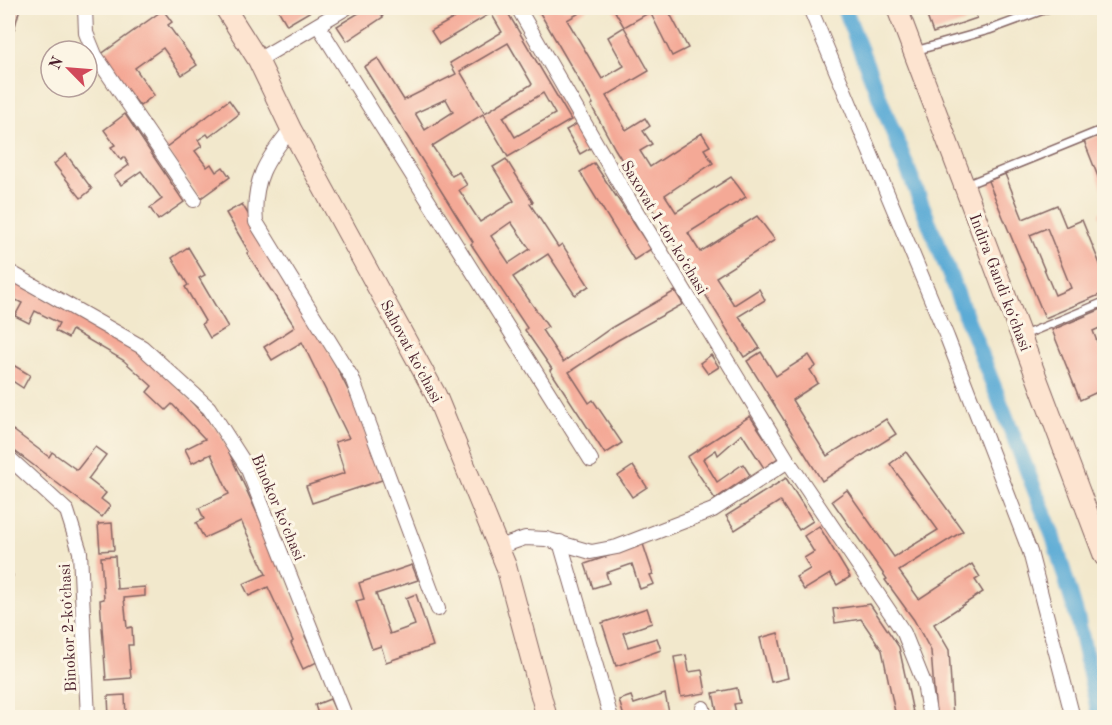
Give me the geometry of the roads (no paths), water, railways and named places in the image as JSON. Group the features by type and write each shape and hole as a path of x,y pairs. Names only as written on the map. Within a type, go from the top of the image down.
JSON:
{"street":[{"path":"83,8 86,33 94,55 194,200"},
{"name":"Sahovat koʻchasi","path":"225,8 258,60 291,129 436,395 499,547 547,717"},
{"path":"258,60 346,8"},
{"name":"Saxovat 1-tor koʻchasi","path":"518,8 619,183 788,461 904,633 924,683 930,717"},
{"path":"810,8 947,337 1030,552 1073,717"},
{"name":"Indira Gandi koʻchasi","path":"897,8 1104,556"},
{"path":"318,25 591,460"},
{"path":"291,129 276,147 259,177 254,199 256,222 352,378 438,609"},
{"name":"Binokor koʻchasi","path":"8,271 142,347 209,408 247,467 346,717"},
{"name":"Binokor 2-koʻchasi","path":"8,457 67,511 80,552 88,717"},
{"path":"499,547 525,538 560,542 591,552 617,547 713,510 788,461"},
{"path":"560,542 611,717"}],"lane":[{"path":"913,52 989,30 1049,8"},
{"path":"964,186 1104,129"},
{"path":"1022,336 1104,302"}],"waterway":[{"path":"844,8 1053,536 1077,617 1100,718"}]}
